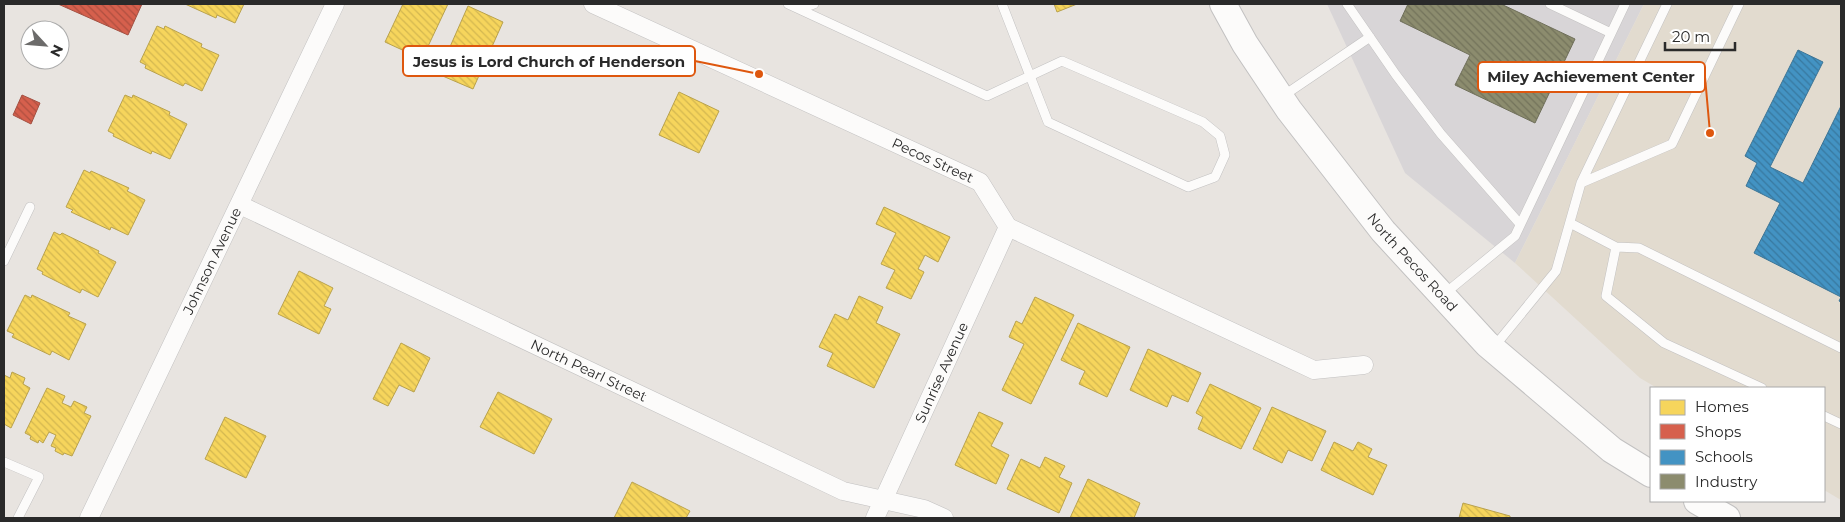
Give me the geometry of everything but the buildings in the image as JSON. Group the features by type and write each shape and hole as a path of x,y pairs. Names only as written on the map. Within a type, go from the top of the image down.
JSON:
{"main road":[{"name":"North Pecos Road","path":"1223,4 1246,44 1281,97 1382,231 1493,349 1612,450 1650,473"},
{"path":"1699,502 1727,518"}],"street":[{"name":"Johnson Avenue","path":"89,518 335,4"},
{"name":"Pecos Street","path":"593,4 980,182 1008,227"},
{"name":"North Pearl Street","path":"240,205 844,491 924,509 944,518"},
{"path":"1008,227 1314,370 1364,365"},
{"name":"Sunrise Avenue","path":"875,518 1008,227"}],"lane":[{"path":"788,4 987,96 1030,76 1062,61 1203,122 1220,136 1225,155 1216,177 1188,187 1048,122 1030,76 1002,4"},
{"path":"800,9 814,4"},
{"path":"1347,4 1396,75 1441,134 1520,224"},
{"path":"1550,4 1611,33"},
{"path":"1442,296 1515,236 1625,4"},
{"path":"1493,349 1556,271 1581,183 1667,4"},
{"path":"1581,183 1672,144 1739,4"},
{"path":"1281,97 1370,37"},
{"path":"4,261 30,207"},
{"path":"1570,223 1616,247 1639,248 1841,348"},
{"path":"1616,247 1606,296 1664,343 1760,387"},
{"path":"1825,416 1841,424"},
{"path":"4,462 38,478 18,518"}],"shaded area":[{"path":"1327,4 1644,4 1515,263 1405,173"},
{"path":"1644,4 1841,4 1841,500 1825,491 1825,387 1655,387 1640,378 1515,263"}],"place":[{"name":"Jesus is Lord Church of Henderson","path":"759,74"},
{"name":"Miley Achievement Center","path":"1710,133"}]}
